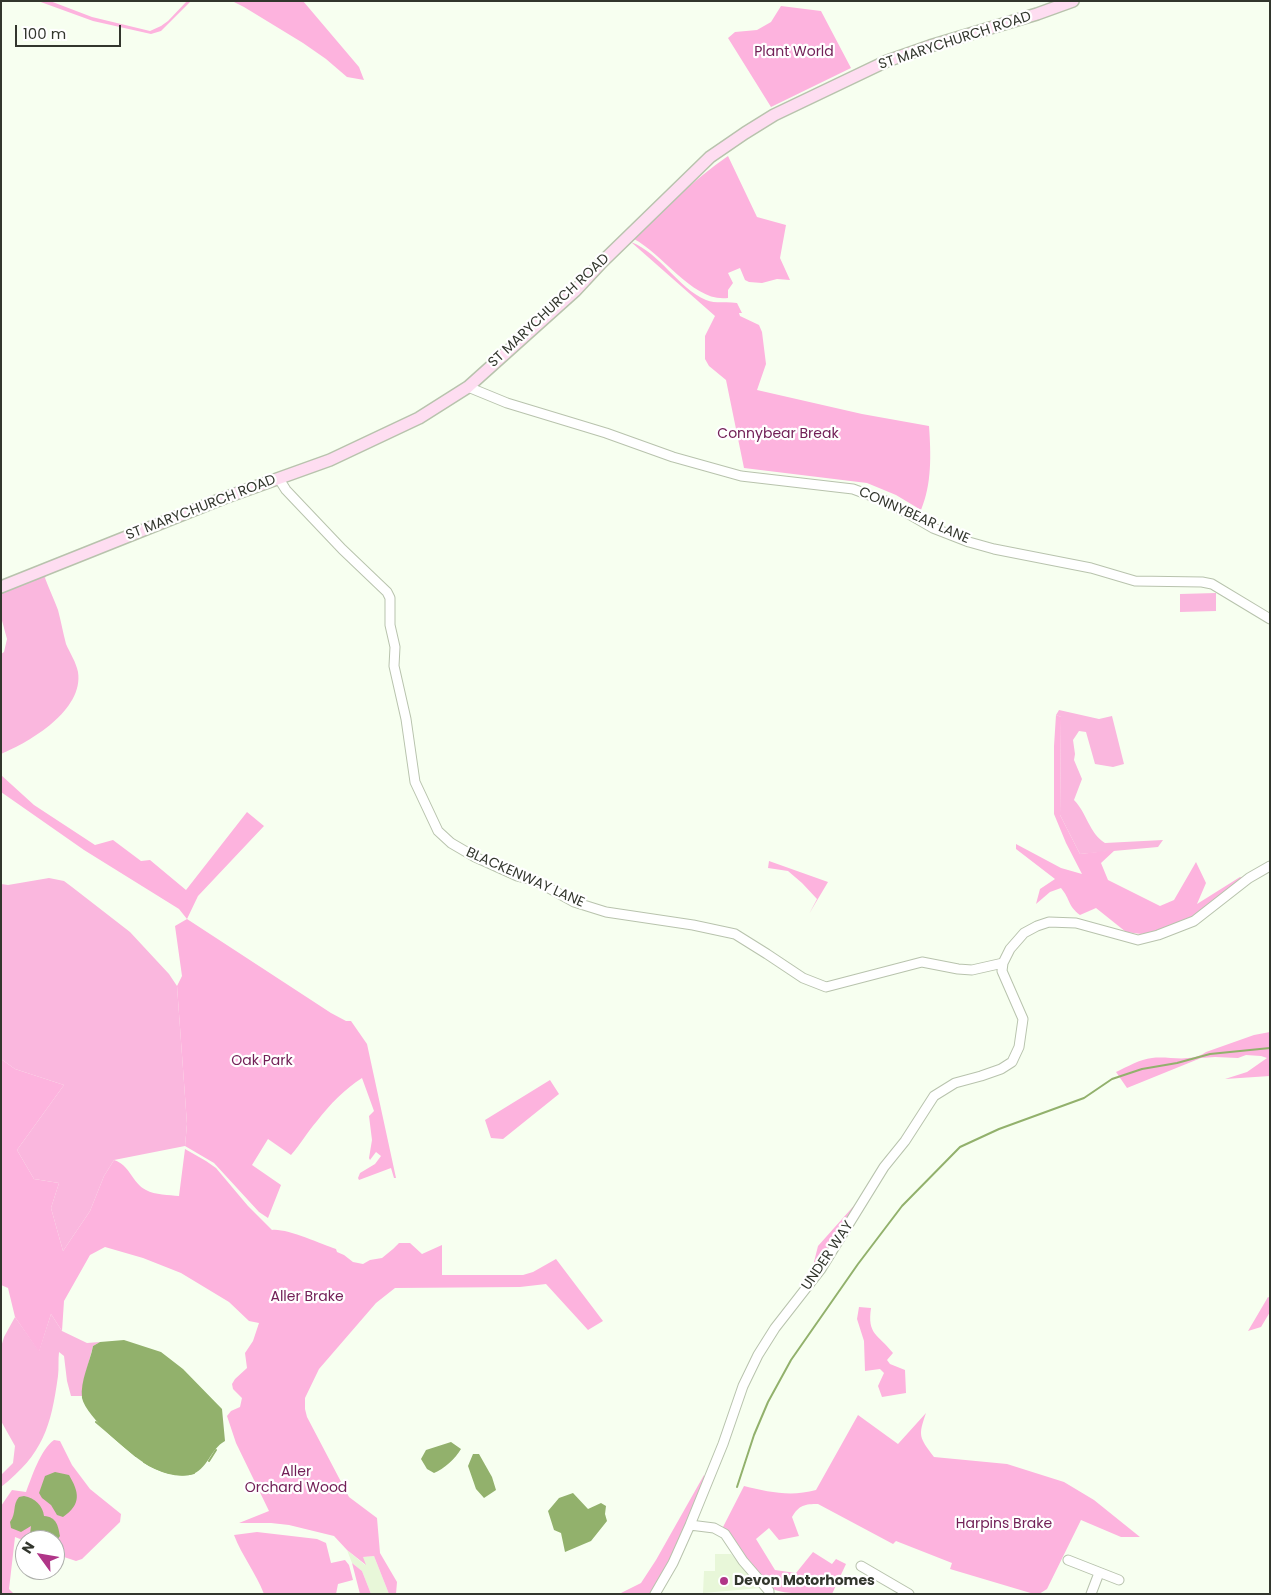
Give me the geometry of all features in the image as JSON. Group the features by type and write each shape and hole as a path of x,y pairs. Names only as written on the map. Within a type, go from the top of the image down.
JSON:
{"street":[{"name":"ST MARYCHURCH ROAD","path":"1,587 224,498 330,460 419,418 468,387 575,291 608,256 710,158 745,133 774,116 886,61 1073,1"},
{"name":"CONNYBEAR LANE","path":"468,387 507,403 606,433 672,457 741,476 853,489 888,502 932,528 994,549 1091,568 1135,581 1202,582 1212,584 1270,619"},
{"name":"BLACKENWAY LANE","path":"279,479 286,490 342,549 387,592 390,598 390,625 395,647 394,666 406,719 415,782 438,831 451,843 474,857 517,876 536,881 574,902 606,912 693,925 735,934 803,978 826,987 922,962 972,970 1003,963"},
{"path":"1003,963 1010,949 1024,933 1048,922 1076,923 1138,940 1168,932 1194,921 1249,878 1270,866"},
{"name":"UNDER WAY","path":"654,1594 690,1525 723,1444 743,1386 758,1354 775,1328 821,1269 884,1166 905,1141 934,1096 955,1083 1001,1069 1012,1062 1019,1047 1023,1020 1002,971 1003,963"},
{"path":"690,1525 714,1528 725,1534 743,1561 769,1591 769,1594"},
{"path":"1068,1560 1119,1580"},
{"path":"861,1566 909,1594"},
{"path":"1091,1594 1099,1572"}],"shaded area":[{"path":"48,571 45,578 58,610 66,644 77,668 78,686 73,699 53,723 40,733 1,754 1,654 4,652 7,639 1,617 1,590"},
{"path":"1216,593 1216,611 1180,612 1180,594"},
{"path":"1059,710 1099,719 1112,716 1124,764 1113,767 1095,764 1086,732 1079,731 1073,740 1074,760 1082,779 1074,800 1095,834 1105,843 1163,840 1158,847 1080,854 1060,815 1061,717 1056,715"},
{"path":"49,878 64,881 130,932 169,974 177,986 187,1124 185,1146 114,1160 104,1176 90,1211 63,1251 51,1208 59,1183 34,1179 17,1150 64,1085 15,1069 1,1059 1,884 8,885"},
{"path":"51,1314 62,1331 87,1343 100,1342 93,1346 82,1396 71,1396 64,1356 59,1352 55,1394 43,1438 27,1463 1,1487 1,1475 13,1463 15,1446 1,1421 1,1347 4,1337 15,1317 39,1351"},
{"path":"124,1340 161,1352 183,1369 222,1409 225,1441 216,1449 201,1469 196,1472 190,1475 174,1475 149,1466 132,1454 100,1425 85,1406 82,1398 82,1385 93,1346 100,1342"},
{"path":"451,1442 461,1449 456,1456 434,1473 427,1469 421,1459 426,1450"},
{"path":"473,1454 479,1454 492,1477 496,1490 484,1498 476,1489 468,1466"},
{"path":"55,1472 69,1475 77,1492 76,1502 63,1517 57,1515 51,1505 39,1493 45,1476"},
{"path":"573,1493 588,1509 601,1503 606,1506 605,1514 607,1521 591,1541 565,1552 561,1533 554,1530 548,1511 559,1498"},
{"path":"19,1497 28,1497 35,1501 42,1509 44,1516 54,1520 58,1530 30,1530 31,1526 24,1530 11,1528 10,1522"},
{"path":"347,1550 365,1565 362,1557 374,1556 389,1594 371,1594 362,1571 352,1563"},
{"path":"715,1554 731,1554 761,1588 703,1593 704,1571 715,1571"}],"green space":[{"path":"38,1 50,1 92,17 150,31 168,21 187,1 191,1 161,31 151,34 93,21"},
{"path":"232,1 303,1 359,67 364,80 347,77 303,43"},
{"name":"Plant World","path":"781,6 821,11 851,68 771,107 728,38 735,32 757,30 771,22"},
{"path":"728,156 757,217 786,225 780,258 790,280 777,279 762,283 749,282 745,280 740,268 728,273 733,283 728,290 728,298 715,298 691,285 634,239 691,185"},
{"name":"Connybear Break","path":"631,242 651,254 696,295 710,301 737,303 742,313 739,313 740,316 759,325 762,332 766,364 757,390 862,414 929,426 929,479 921,510 896,495 867,483 744,468 726,380 709,366 705,359 705,336 715,316"},
{"path":"1056,715 1061,717 1060,815 1080,854 1115,850 1101,863 1108,880 1160,906 1174,900 1196,862 1206,883 1197,904 1240,877 1244,878 1191,919 1157,932 1141,934 1126,932 1096,908 1080,915 1073,908 1061,888 1050,892 1036,904 1040,889 1055,879 1016,849 1016,844 1061,868 1082,874 1054,814"},
{"path":"1,775 34,805 95,845 113,840 141,861 150,860 186,890 247,812 264,826 198,896 187,919 179,909 84,850 1,792"},
{"path":"769,861 828,882 809,914 817,899 788,871 768,868"},
{"name":"Oak Park","path":"187,919 331,1013 346,1021 351,1021 367,1044 396,1178 394,1178 391,1168 359,1180 358,1178 360,1173 375,1164 381,1156 376,1152 370,1160 369,1158 372,1140 369,1116 374,1111 362,1078 332,1103 291,1155 268,1139 252,1165 281,1185 268,1218 259,1212 214,1163 185,1146 187,1124 177,986 182,976 175,926"},
{"path":"1270,1032 1270,1076 1225,1079 1247,1072 1267,1058 1246,1055 1238,1058 1201,1058 1127,1088 1116,1072 1147,1059 1194,1057 1254,1035"},
{"path":"1,1059 15,1069 64,1085 17,1150 34,1179 59,1183 51,1208 63,1251 90,1211 104,1176 114,1160 124,1166 137,1183 146,1190 158,1194 179,1196 185,1149 216,1168 248,1206 272,1230 286,1231 313,1240 336,1249 337,1252 353,1262 363,1264 370,1260 382,1258 399,1243 410,1243 422,1254 442,1245 442,1275 523,1275 533,1272 556,1259 603,1321 588,1330 546,1284 520,1287 395,1288 376,1303 319,1369 305,1398 307,1417 349,1497 377,1518 380,1553 397,1582 396,1594 389,1594 374,1556 363,1557 366,1565 347,1550 334,1536 289,1525 239,1523 269,1511 236,1443 227,1416 231,1411 240,1407 242,1398 233,1389 232,1384 247,1368 245,1353 253,1341 259,1323 249,1321 229,1302 181,1273 143,1258 105,1247 90,1255 64,1301 62,1331 51,1314 39,1352 15,1317 8,1288 1,1285"},
{"path":"550,1080 559,1094 503,1139 491,1138 485,1120"},
{"path":"859,1200 816,1270 814,1262 818,1246"},
{"path":"1268,1297 1270,1298 1270,1312 1261,1327 1248,1331"},
{"path":"859,1307 871,1308 872,1329 893,1353 887,1360 890,1364 905,1370 906,1393 882,1397 878,1386 884,1373 880,1369 865,1371 864,1341 857,1319"},
{"name":"Harpins Brake","path":"926,1413 921,1436 934,1457 1007,1464 1064,1482 1094,1500 1140,1537 1121,1537 1081,1520 1047,1589 1039,1594 1034,1594 950,1569 952,1563 896,1541 893,1544 818,1504 809,1504 800,1508 792,1517 799,1536 779,1540 769,1528 756,1539 775,1570 796,1573 813,1552 832,1564 836,1559 846,1564 832,1594 789,1593 775,1590 768,1586 747,1562 723,1527 744,1486 771,1492 789,1493 816,1490 858,1415 898,1444"},
{"path":"54,1440 60,1441 72,1465 90,1489 121,1514 120,1522 82,1559 76,1561 65,1557 65,1530 15,1530 9,1589 14,1594 1,1594 1,1506 12,1490 26,1492 41,1457 49,1444"},
{"path":"704,1475 707,1484 655,1594 619,1594 641,1583"},
{"path":"257,1532 317,1539 326,1543 331,1563 345,1560 349,1565 353,1580 338,1584 336,1594 264,1594 234,1535"},
{"path":"352,1563 362,1571 371,1594 360,1594"}],"waterway":[{"path":"737,1487 754,1435 768,1402 791,1360 858,1264 902,1206 960,1147 999,1129 1084,1098 1112,1079 1142,1069 1177,1063 1210,1054 1270,1048"},
{"path":"96,1422 136,1456"},
{"path":"209,1461 216,1450"},
{"path":"144,1462 168,1473 181,1475 194,1473"}],"place":[{"name":"Devon Motorhomes","path":"724,1581"}],"park label":[{"name":"Aller Brake","path":"307,1297"},
{"name":"Aller Orchard Wood","path":"296,1480"}]}
